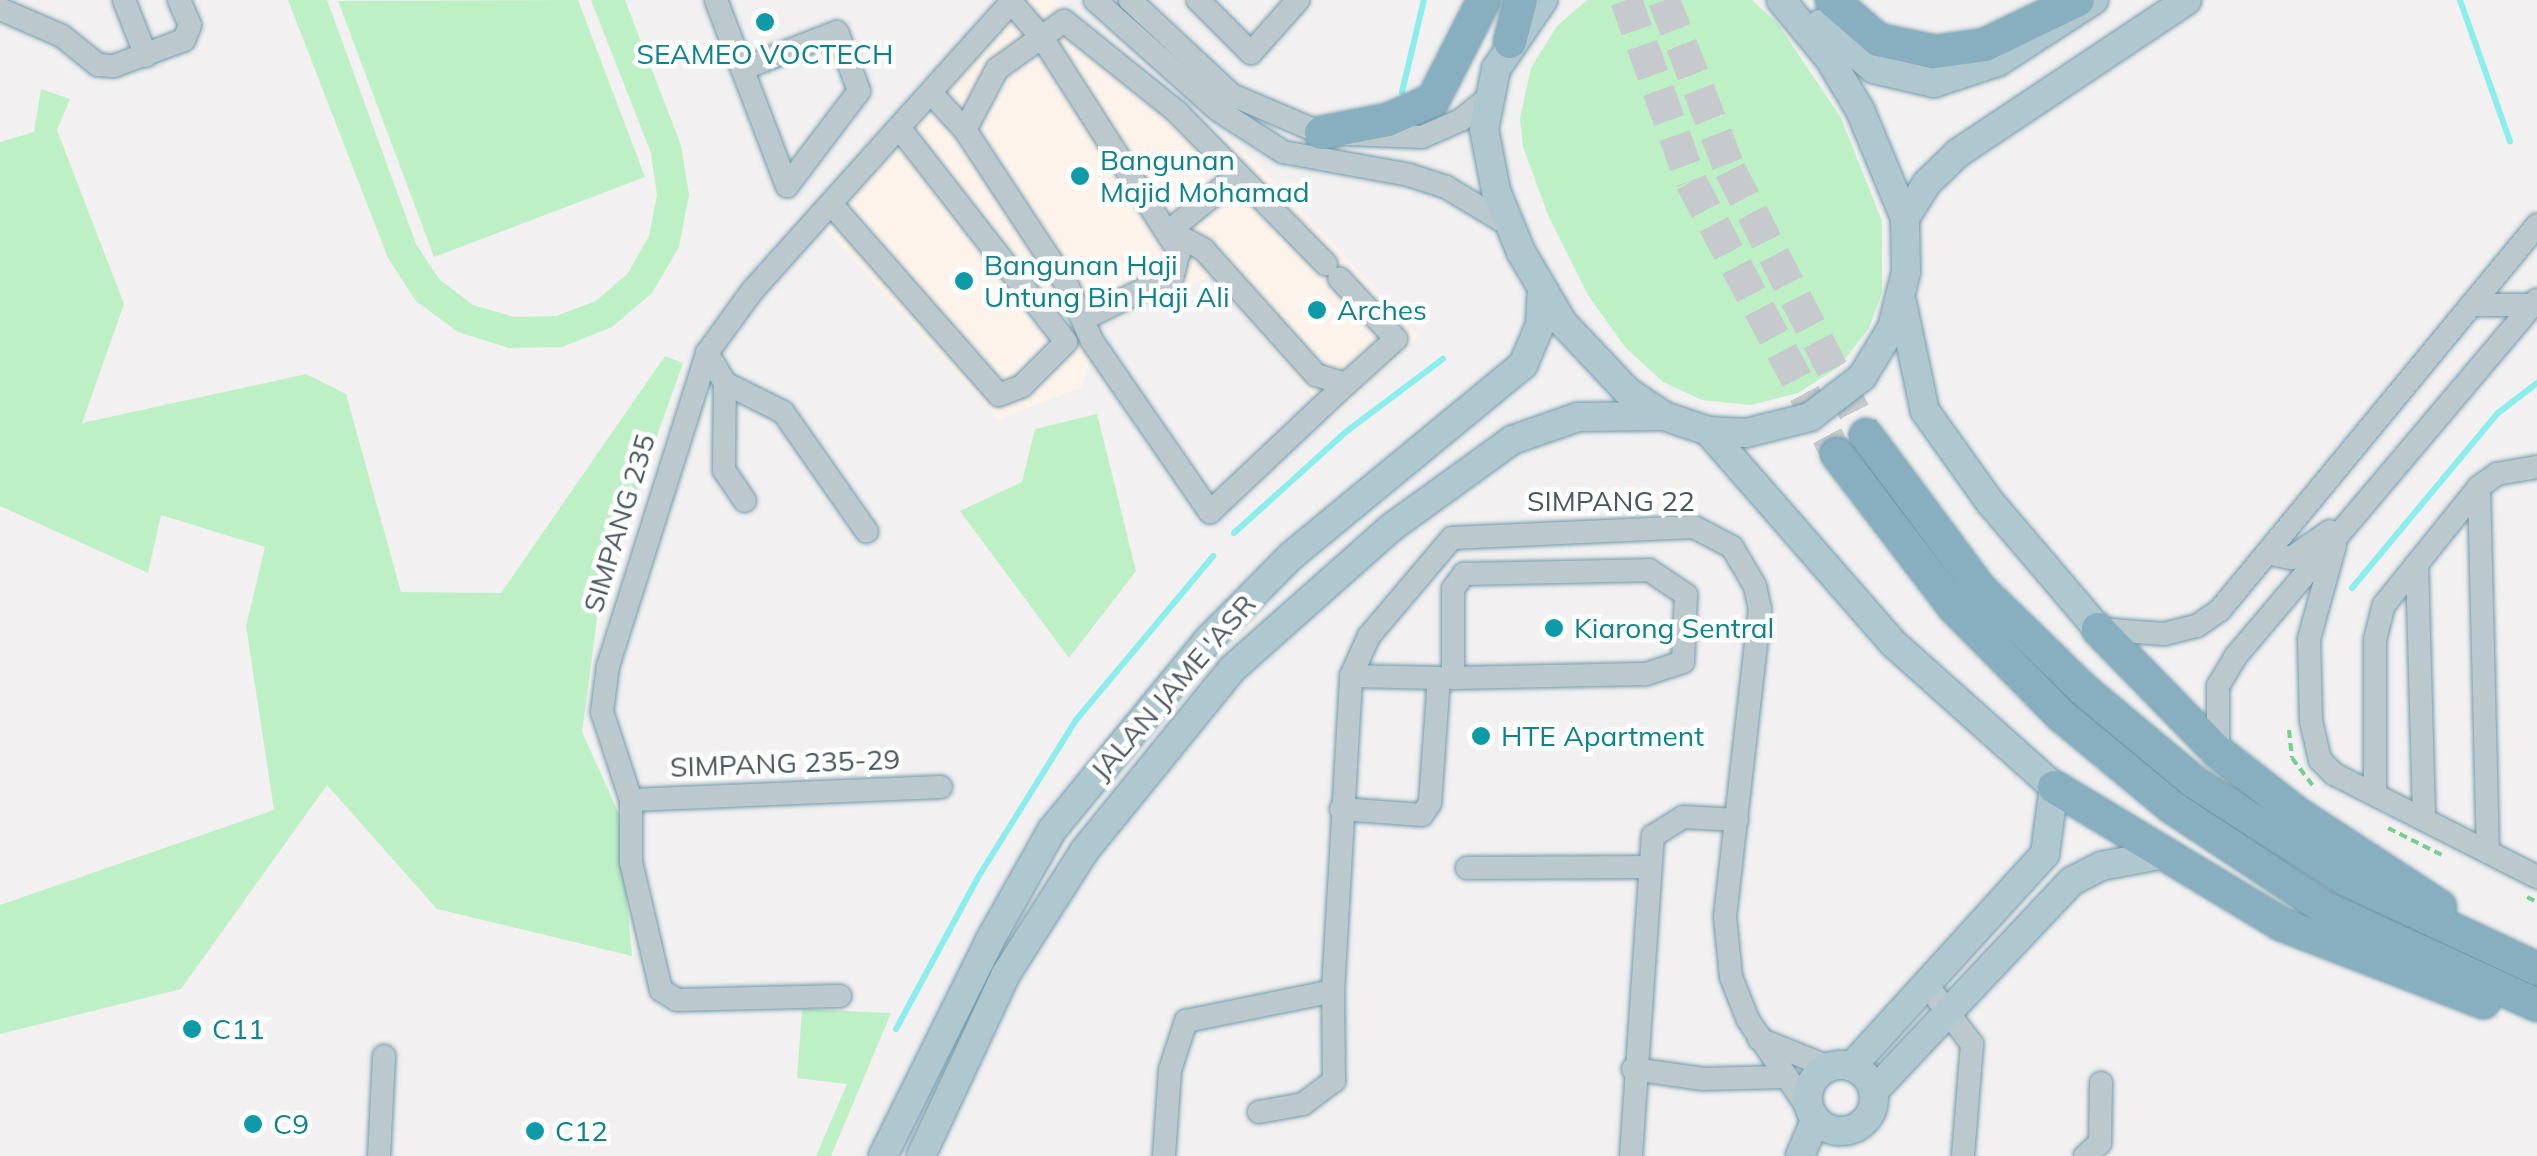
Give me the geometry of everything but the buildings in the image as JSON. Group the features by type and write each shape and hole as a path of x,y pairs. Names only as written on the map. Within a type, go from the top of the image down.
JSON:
{"highway":[{"path":"1321,133 1388,120 1433,100 1484,0"},
{"path":"1510,42 1521,0"},
{"path":"1832,0 1878,40 1935,52 1985,45 2078,0"},
{"path":"1866,436 1980,589 2085,691 2194,782 2345,879 2537,969"},
{"path":"1837,454 1954,607 2062,716 2172,807 2323,906 2537,1008"},
{"path":"2098,629 2218,752 2299,815 2537,969"},
{"path":"2054,787 2160,855 2281,924 2413,980 2469,999 2537,1008"}],"main road":[{"path":"1543,0 1510,42 1487,99 1488,160 1511,226 1542,290 1594,362 1664,416 1708,431 1783,428 1838,399 1880,352 1902,302"},
{"path":"1781,0 1846,81 1904,218 1902,302 1926,410 1990,502 2098,629"},
{"path":"1799,0 1874,68 1934,83 1978,72 2094,0"},
{"path":"1904,218 1926,184 1958,153 2187,0"},
{"name":"JALAN JAME 'ASR","path":"884,1156 990,940 1052,830 1207,641 1291,556 1523,365 1540,325 1542,290"},
{"name":"JALAN JAME 'ASR","path":"921,1156 1006,974 1075,865 1232,670 1378,540 1512,440 1578,417 1664,416"},
{"path":"1708,431 1894,644 2054,787 2045,854 1927,985 1841,1066 1808,1090 1812,1116 1800,1156"},
{"path":"1819,1156 1844,1132 1864,1123 1874,1092 2072,881 2114,862 2160,855"},
{"path":"1841,1066 1874,1092"},
{"path":"1812,1116 1844,1132"}],"street":[{"path":"124,0 146,56"},
{"path":"0,9 31,9 98,65 146,56 187,36 190,26 179,0"},
{"path":"716,0 787,186 859,92 837,32 742,68"},
{"path":"1094,0 1218,110 1284,152 1408,175 1446,187 1511,226"},
{"path":"1130,0 1232,95 1321,133 1422,136 1461,120 1487,99"},
{"path":"1198,0 1251,53 1298,0"},
{"path":"1012,1 1043,39 1179,252 1173,275 1086,318"},
{"name":"SIMPANG 235","path":"840,996 668,998 656,978 632,862 631,800 602,712 608,666 643,538 706,353 1012,1"},
{"path":"931,94 965,130 1086,318 1092,341 1116,380 1210,512 1396,339 1177,112 1064,21 996,69 965,130"},
{"path":"832,204 999,395 1022,386 1066,342 900,129"},
{"path":"1168,230 1236,176"},
{"path":"2098,629 2164,634 2197,626 2220,610 2537,225"},
{"path":"1168,230 1204,250 1316,374 1346,384"},
{"path":"2471,305 2536,304"},
{"path":"2218,752 2218,686 2354,515 2536,304"},
{"path":"706,353 725,383 783,412 868,532"},
{"path":"725,383 724,470 744,501"},
{"path":"2375,794 2376,624 2417,564 2479,487 2497,474 2537,467"},
{"path":"2479,487 2488,852"},
{"path":"2267,552 2291,558 2354,515"},
{"name":"SIMPANG 22","path":"1351,676 1369,636 1437,551 1452,538 1503,532 1694,526 1732,547 1755,586 1760,609 1727,950 1738,1002 1812,1116"},
{"path":"1503,532 1504,571"},
{"path":"2337,536 2310,639 2312,738 2326,767 2537,877"},
{"path":"2417,564 2424,819"},
{"path":"1650,570 1668,578 1686,594 1683,662 1645,674 1453,678 1453,589 1464,574 1504,571 1650,570"},
{"path":"1259,1112 1303,1104 1334,1081 1333,991 1342,809 1351,676 1439,678 1430,802 1422,816 1342,809"},
{"name":"SIMPANG 235-29","path":"631,800 941,787"},
{"path":"1631,1156 1653,836 1666,823 1684,817 1737,820"},
{"path":"1467,868 1649,867"},
{"path":"1927,985 1950,1008 1972,1044 1963,1156"},
{"path":"1164,1156 1170,1070 1186,1020 1333,991"},
{"path":"1759,1039 1841,1066"},
{"path":"379,1156 384,1056"},
{"path":"1634,1069 1704,1079 1785,1076"},
{"path":"2086,1156 2100,1144 2101,1083"}],"shaded area":[{"path":"1023,0 1054,0 1262,168 1419,336 1332,419 1210,276 1099,328 1082,387 998,419 825,228"}],"green space":[{"path":"288,0 327,0 416,244 439,279 473,305 514,317 556,316 596,301 628,273 649,236 657,195 651,153 591,0 625,0 681,145 689,195 679,247 652,293 612,327 562,347 509,348 458,332 416,301 388,258"},
{"path":"578,0 645,177 434,257 338,1"},
{"path":"1587,0 1752,0 1778,24 1841,118 1882,221 1882,293 1869,328 1839,367 1798,393 1751,405 1702,400 1663,382 1625,347 1588,295 1548,215 1523,147 1520,118 1531,68 1557,26"},
{"path":"41,89 70,99 57,130 124,304 82,423 306,374 346,394 401,592 501,593 665,356 683,363 600,596 582,732 619,814 632,956 437,909 327,785 181,989 0,1034 0,905 274,810 246,626 265,547 161,515 148,573 0,506 0,142 34,132"},
{"path":"1097,414 1136,571 1069,658 960,511 1022,482 1035,429"},
{"path":"802,1009 891,1013 831,1156 816,1156 847,1084 797,1078"}],"waterway":[{"path":"1402,92 1424,0"},
{"path":"2460,0 2510,141"},
{"path":"1234,533 1347,431 1443,359"},
{"path":"2352,588 2498,413 2537,383"},
{"path":"896,1029 977,879 1076,720 1213,556"}],"tunnel":[{"path":"1626,0 1691,182 1837,454"},
{"path":"1664,0 1730,170 1866,435"}],"place":[{"name":"SEAMEO VOCTECH","path":"765,22"},
{"name":"Bangunan Majid Mohamad","path":"1080,176"},
{"name":"Bangunan Haji Untung Bin Haji Ali","path":"964,281"},
{"name":"Arches","path":"1317,310"},
{"name":"Kiarong Sentral","path":"1554,628"},
{"name":"HTE Apartment","path":"1481,736"},
{"name":"C11","path":"192,1029"},
{"name":"C9","path":"253,1124"},
{"name":"C12","path":"535,1131"}]}
